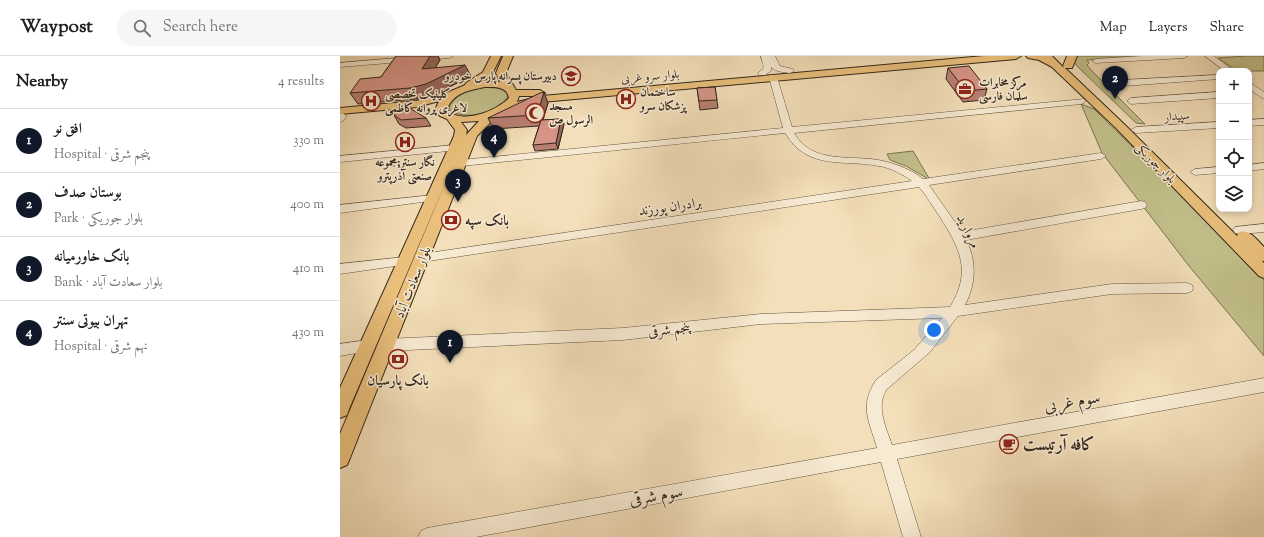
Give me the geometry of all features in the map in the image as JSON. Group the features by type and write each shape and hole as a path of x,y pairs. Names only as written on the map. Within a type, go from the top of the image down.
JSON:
{"main road":[{"path":"448,116 442,110 442,104 487,74 496,56"},
{"path":"487,74 491,77 497,76 501,73 508,56"},
{"name":"بلوار سرو غربی","path":"340,116 420,109 435,110 448,116 471,119 542,99 768,75 790,71 966,56"},
{"name":"بلوار سرو غربی","path":"459,92 485,84 496,84 511,90 543,93 986,57 1016,56"},
{"path":"1031,56 1064,61"},
{"name":"بلوار جوریکی","path":"1046,56 1064,61 1264,256"},
{"name":"بلوار جوریکی","path":"1064,61 1120,126 1264,272"},
{"path":"501,73 511,90"},
{"name":"بلوار سعادت آباد","path":"340,409 405,261 422,240 461,164 472,135 514,98 511,90"},
{"path":"340,116 417,104 459,92"},
{"name":"بلوار سعادت آباد","path":"340,458 422,258 422,240 433,198 455,148 461,130 448,116"}],"street":[{"path":"340,65 449,56"},
{"path":"765,56 768,75"},
{"path":"771,56 774,66 790,71"},
{"path":"1096,61 1184,56"},
{"path":"1210,56 1226,68"},
{"name":"مروارید","path":"768,75 788,130 799,147 814,155 835,159 884,164 909,174 923,183 958,237 967,258 968,273 963,296 920,354 889,378 877,391 873,409 912,537"},
{"path":"1123,83 1216,77"},
{"path":"1164,81 1183,98"},
{"path":"1252,87 1262,95"},
{"path":"1252,94 1262,95"},
{"path":"1131,101 1216,96"},
{"path":"461,164 1081,101"},
{"path":"1252,123 1264,122"},
{"name":"سپیدار","path":"1136,130 1216,125"},
{"path":"340,159 455,148"},
{"name":"برادران پورزند","path":"422,258 1101,156"},
{"path":"1252,168 1264,166"},
{"path":"1195,172 1216,170"},
{"path":"340,209 433,198"},
{"path":"958,237 1141,205"},
{"path":"1239,230 1264,228"},
{"path":"340,269 405,261"},
{"name":"پنجم شرقی","path":"386,345 623,334 761,319 952,312 1112,289 1187,288"},
{"path":"340,350 368,346"},
{"name":"سوم غربی","path":"886,454 1264,385"},
{"name":"سوم شرقی","path":"427,537 886,454"}],"shaded area":[{"path":"1075,56 1152,56 1087,60 1089,63 1087,65 1092,71 1145,124 1136,123 1077,66 1073,61"},
{"path":"1264,56 1264,71 1252,71 1252,68 1233,68 1218,58"},
{"path":"484,87 494,87 503,90 508,95 499,107 482,114 463,115 455,113 449,109 449,105 452,101 460,95"},
{"path":"1081,104 1094,109 1236,249 1264,280 1264,356 1189,266 1102,153"},
{"path":"913,151 930,180 906,166 890,160 887,154"}],"building":[{"path":"396,56 430,56 422,69 465,65 426,84 410,88 350,93 360,79 381,77"},
{"path":"969,66 987,89 966,91 948,68"},
{"path":"715,87 717,100 699,101 697,88"},
{"path":"544,92 537,115 488,118 540,93"},
{"path":"408,107 426,118 401,120 394,115 398,108"},
{"path":"561,119 556,143 533,145 541,120"}],"place":[{"name":"دبیرستان پسرانه پارس خودرو","path":"571,76"},
{"name":"مرکز مخابرات سلمان فارسی","path":"965,89"},
{"name":"ساختمان پزشکان سرو","path":"626,99"},
{"name":"بوستان صدف","path":"1115,99"},
{"name":"کلینیک تخصصی لاغری پروانه کاظمی","path":"371,101"},
{"name":"مسجد الرسول ص","path":"535,113"},
{"name":"نگار سنتر;مجموعه صنعتی آذرپترو","path":"405,142"},
{"name":"تهران بیوتی سنتر","path":"494,158"},
{"name":"بانک خاورمیانه","path":"458,202"},
{"name":"بانک سپه","path":"451,220"},
{"name":"بانک پارسیان","path":"398,359"},
{"name":"افق نو","path":"450,363"},
{"name":"کافه آرتیست","path":"1009,444"}]}
